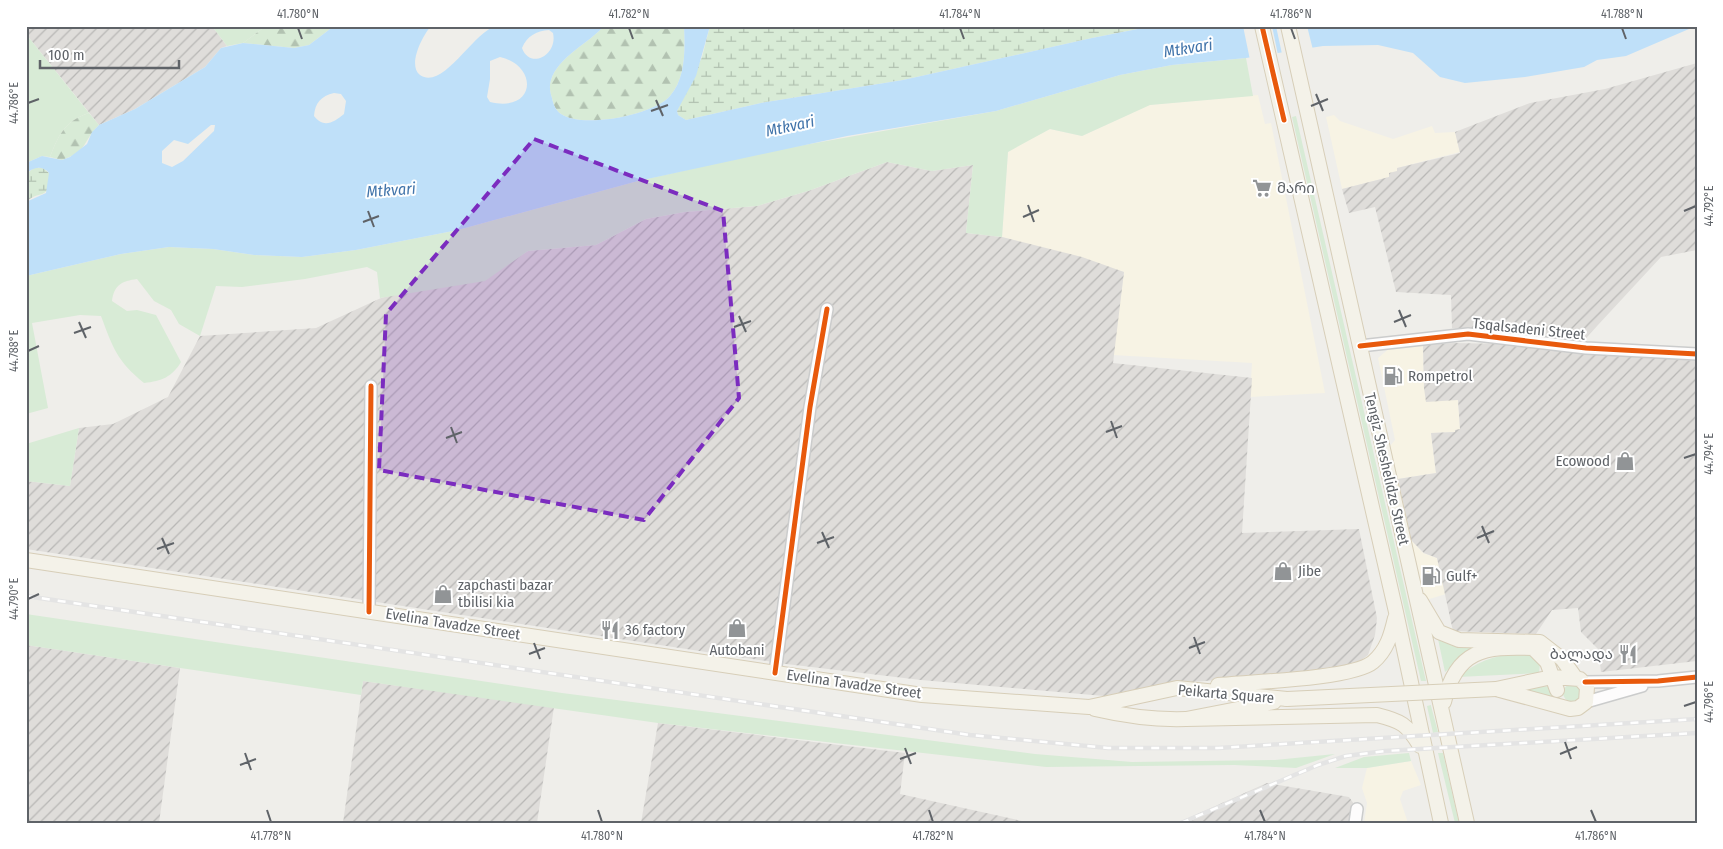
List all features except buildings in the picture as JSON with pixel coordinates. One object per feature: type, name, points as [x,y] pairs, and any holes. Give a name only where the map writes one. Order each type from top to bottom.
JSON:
[{"type":"main road","name":"Tengiz Sheshelidze Street","points":[[1262,26],[1396,612],[1441,823]]},
{"type":"main road","name":"Tengiz Sheshelidze Street","points":[[1288,26],[1467,823]]},
{"type":"main road","name":"Evelina Tavadze Street","points":[[26,560],[922,695],[1089,707],[1119,714],[1162,718]]},
{"type":"main road","points":[[1414,590],[1439,632],[1459,640],[1540,642],[1562,659],[1576,679],[1589,692],[1586,702],[1578,708],[1570,709],[1496,688]]},
{"type":"main road","points":[[1188,688],[1336,674],[1362,668],[1372,663],[1390,639],[1396,612]]},
{"type":"main road","points":[[1442,712],[1452,674],[1465,660],[1486,649],[1533,648],[1547,662],[1558,700],[1570,709]]},
{"type":"main road","points":[[1287,699],[1554,684],[1576,679]]},
{"type":"main road","name":"Peikarta Square","points":[[1159,693],[1177,688],[1188,688],[1287,699]]},
{"type":"main road","points":[[1159,693],[1155,704],[1162,718]]},
{"type":"main road","name":"Evelina Tavadze Street","points":[[1089,707],[1159,693]]},
{"type":"main road","name":"Peikarta Square","points":[[1162,718],[1186,719],[1287,699]]},
{"type":"main road","points":[[1186,719],[1377,715],[1404,724],[1410,729],[1426,757]]},
{"type":"street","points":[[775,673],[810,407],[827,309]]},
{"type":"street","name":"Tsqalsadeni Street","points":[[1360,346],[1468,334],[1586,348],[1697,354]]},
{"type":"street","points":[[369,612],[371,386]]},
{"type":"street","points":[[1576,679],[1658,681],[1697,677]]},
{"type":"street","points":[[1586,702],[1658,681]]},
{"type":"street","points":[[1355,823],[1357,809]]},
{"type":"highlighted area","points":[[534,139],[723,211],[739,398],[644,520],[379,470],[386,314]]},
{"type":"shaded area","points":[[26,26],[212,26],[227,46],[221,48],[205,67],[135,109],[99,125],[26,34]]},
{"type":"shaded area","points":[[1697,63],[1697,250],[1661,257],[1585,339],[1452,328],[1451,295],[1396,292],[1375,207],[1349,213],[1342,189],[1389,177],[1389,173],[1397,171],[1397,168],[1460,153],[1455,132],[1530,103],[1605,89]]},
{"type":"shaded area","points":[[1258,95],[1265,124],[1271,123],[1325,393],[1250,397],[1252,363],[1113,355],[1124,272],[1002,237],[1008,152],[1022,143],[1050,129],[1082,136],[1149,105]]},
{"type":"shaded area","points":[[1334,115],[1340,121],[1393,139],[1432,126],[1435,133],[1455,132],[1460,152],[1397,168],[1398,171],[1390,177],[1342,189],[1326,117]]},
{"type":"shaded area","points":[[887,162],[932,171],[973,165],[966,233],[1002,237],[1082,257],[1124,272],[1113,363],[1252,378],[1242,533],[1359,529],[1377,618],[1375,635],[1368,655],[1356,664],[1327,671],[1180,683],[1115,697],[921,680],[786,664],[26,549],[26,481],[70,486],[79,428],[113,424],[168,397],[200,336],[316,328],[381,298],[506,265],[528,251],[596,245],[646,219],[685,212],[757,206],[808,191]]},
{"type":"shaded area","points":[[1453,343],[1510,344],[1697,361],[1697,661],[1601,672],[1598,649],[1581,632],[1578,608],[1552,610],[1536,634],[1453,631],[1437,558],[1424,553],[1411,540],[1398,479],[1436,473],[1431,433],[1455,432],[1455,430],[1460,429],[1458,400],[1426,402],[1424,388],[1423,345]]},
{"type":"shaded area","points":[[1423,345],[1424,388],[1458,399],[1460,429],[1455,432],[1431,433],[1436,473],[1398,479],[1390,446],[1395,440],[1378,358],[1391,347]]},
{"type":"shaded area","name":"Gulf+","points":[[1411,540],[1423,553],[1437,558],[1446,594],[1426,600]]},
{"type":"shaded area","points":[[26,645],[180,668],[159,823],[26,823]]},
{"type":"shaded area","points":[[363,681],[554,707],[537,823],[343,823]]},
{"type":"shaded area","points":[[658,723],[905,753],[900,794],[1031,823],[641,823]]},
{"type":"shaded area","points":[[1411,761],[1421,785],[1403,791],[1400,799],[1408,823],[1364,823],[1367,803],[1362,788],[1367,768]]},
{"type":"shaded area","points":[[1267,783],[1349,797],[1354,804],[1352,823],[1177,823]]},
{"type":"green space","points":[[212,26],[266,26],[243,43],[227,46]]},
{"type":"green space","points":[[266,26],[334,26],[309,45],[294,48],[243,43]]},
{"type":"green space","points":[[604,26],[684,26],[684,54],[679,81],[670,96],[662,103],[634,114],[617,118],[585,120],[561,114],[553,103],[550,91],[551,80],[560,64]]},
{"type":"green space","points":[[710,26],[1153,26],[903,80],[761,103],[686,120],[678,115],[677,111],[702,57]]},
{"type":"green space","points":[[26,34],[89,113],[68,124],[60,135],[50,157],[42,156],[26,163]]},
{"type":"green space","points":[[1246,58],[1253,96],[1150,105],[1082,136],[1050,129],[1008,152],[1002,237],[966,233],[973,165],[932,171],[887,162],[808,191],[757,206],[685,212],[646,219],[596,245],[528,251],[485,281],[380,298],[377,272],[367,267],[305,279],[242,287],[216,286],[200,336],[179,324],[171,310],[154,301],[137,279],[120,285],[115,291],[112,301],[127,311],[137,310],[156,315],[181,362],[178,367],[166,377],[144,383],[122,361],[109,337],[101,316],[80,315],[32,323],[48,408],[26,414],[26,276],[121,254],[169,247],[213,249],[254,255],[302,257],[356,250],[458,230],[638,181],[770,151],[996,111],[1120,75],[1172,65]]},
{"type":"green space","points":[[89,113],[99,125],[81,149],[71,157],[62,160],[50,157],[60,135],[68,124]]},
{"type":"green space","points":[[1296,116],[1426,681],[1421,681],[1292,117]]},
{"type":"green space","points":[[34,168],[43,168],[49,173],[48,188],[43,193],[26,202],[26,174]]},
{"type":"green space","points":[[79,428],[70,486],[26,481],[26,444]]},
{"type":"green space","points":[[26,614],[562,693],[1035,754],[1132,762],[1275,760],[1335,754],[1296,768],[1234,765],[1046,767],[658,723],[363,681],[361,695],[26,645]]},
{"type":"green space","points":[[1438,639],[1461,644],[1485,645],[1464,656],[1445,672]]},
{"type":"green space","points":[[1518,654],[1533,656],[1540,664],[1539,673],[1458,677],[1490,658]]},
{"type":"green space","points":[[1572,684],[1578,687],[1581,693],[1578,699],[1572,702],[1566,699],[1563,693],[1566,687]]},
{"type":"green space","points":[[1550,686],[1555,700],[1512,690]]},
{"type":"green space","points":[[1431,705],[1438,732],[1433,733],[1427,706]]},
{"type":"green space","points":[[1409,753],[1411,761],[1367,768],[1335,768],[1364,757]]},
{"type":"green space","points":[[1438,753],[1443,753],[1459,823],[1455,823]]},
{"type":"water","name":"Mtkvari","points":[[334,26],[431,26],[418,50],[415,64],[416,70],[420,75],[429,78],[438,75],[448,68],[487,30],[496,26],[604,26],[560,64],[551,80],[550,87],[554,105],[561,114],[571,118],[600,120],[634,114],[662,103],[675,89],[682,72],[684,26],[710,26],[696,76],[677,111],[678,115],[686,120],[761,103],[903,80],[1153,26],[1696,26],[1626,56],[1597,60],[1584,67],[1525,77],[1465,83],[1440,77],[1413,53],[1378,45],[1323,46],[1246,58],[1172,65],[1120,75],[996,111],[847,136],[638,181],[458,230],[356,250],[302,257],[254,255],[213,249],[169,247],[121,254],[26,276],[26,202],[46,193],[49,173],[38,168],[26,174],[26,163],[42,156],[62,160],[70,157],[87,144],[92,132],[99,125],[135,109],[205,67],[221,48],[243,43],[294,48],[309,45]],"holes":[[[549,30],[553,33],[551,48],[542,57],[537,59],[526,55],[522,48],[529,37]],[[500,57],[512,62],[521,69],[526,78],[527,87],[524,95],[517,101],[505,104],[490,102],[487,97],[490,61]],[[329,94],[341,94],[346,101],[344,114],[333,122],[325,123],[314,116],[317,104]],[[211,125],[215,125],[214,131],[183,161],[172,167],[162,163],[162,151],[174,140],[188,144]]]},
{"type":"pier","points":[[1243,26],[1272,26],[1278,55],[1250,60]]},
{"type":"pier","points":[[1276,26],[1307,26],[1313,50],[1282,54]]},
{"type":"railway","points":[[26,596],[970,735],[1108,748],[1218,748],[1697,719]]},
{"type":"railway","points":[[1181,823],[1318,765],[1346,756],[1385,751],[1697,733]]},
{"type":"cycle path","points":[[1262,26],[1284,120]]},
{"type":"cycle path","points":[[775,673],[810,407],[827,309]]},
{"type":"cycle path","points":[[1360,346],[1468,334],[1586,348],[1697,354]]},
{"type":"cycle path","points":[[369,612],[371,386]]},
{"type":"cycle path","points":[[1585,682],[1658,681],[1697,677]]},
{"type":"place","name":"მარი","points":[[1262,188]]},
{"type":"place","name":"Rompetrol","points":[[1393,376]]},
{"type":"place","name":"Ecowood","points":[[1625,461]]},
{"type":"place","name":"Jibe","points":[[1283,571]]},
{"type":"place","name":"Gulf+","points":[[1431,576]]},
{"type":"place","name":"zapchasti bazar tbilisi kia","points":[[443,594]]},
{"type":"place","name":"Autobani","points":[[737,628]]},
{"type":"place","name":"36 factory","points":[[610,630]]},
{"type":"place","name":"ბალადა","points":[[1628,654]]}]
